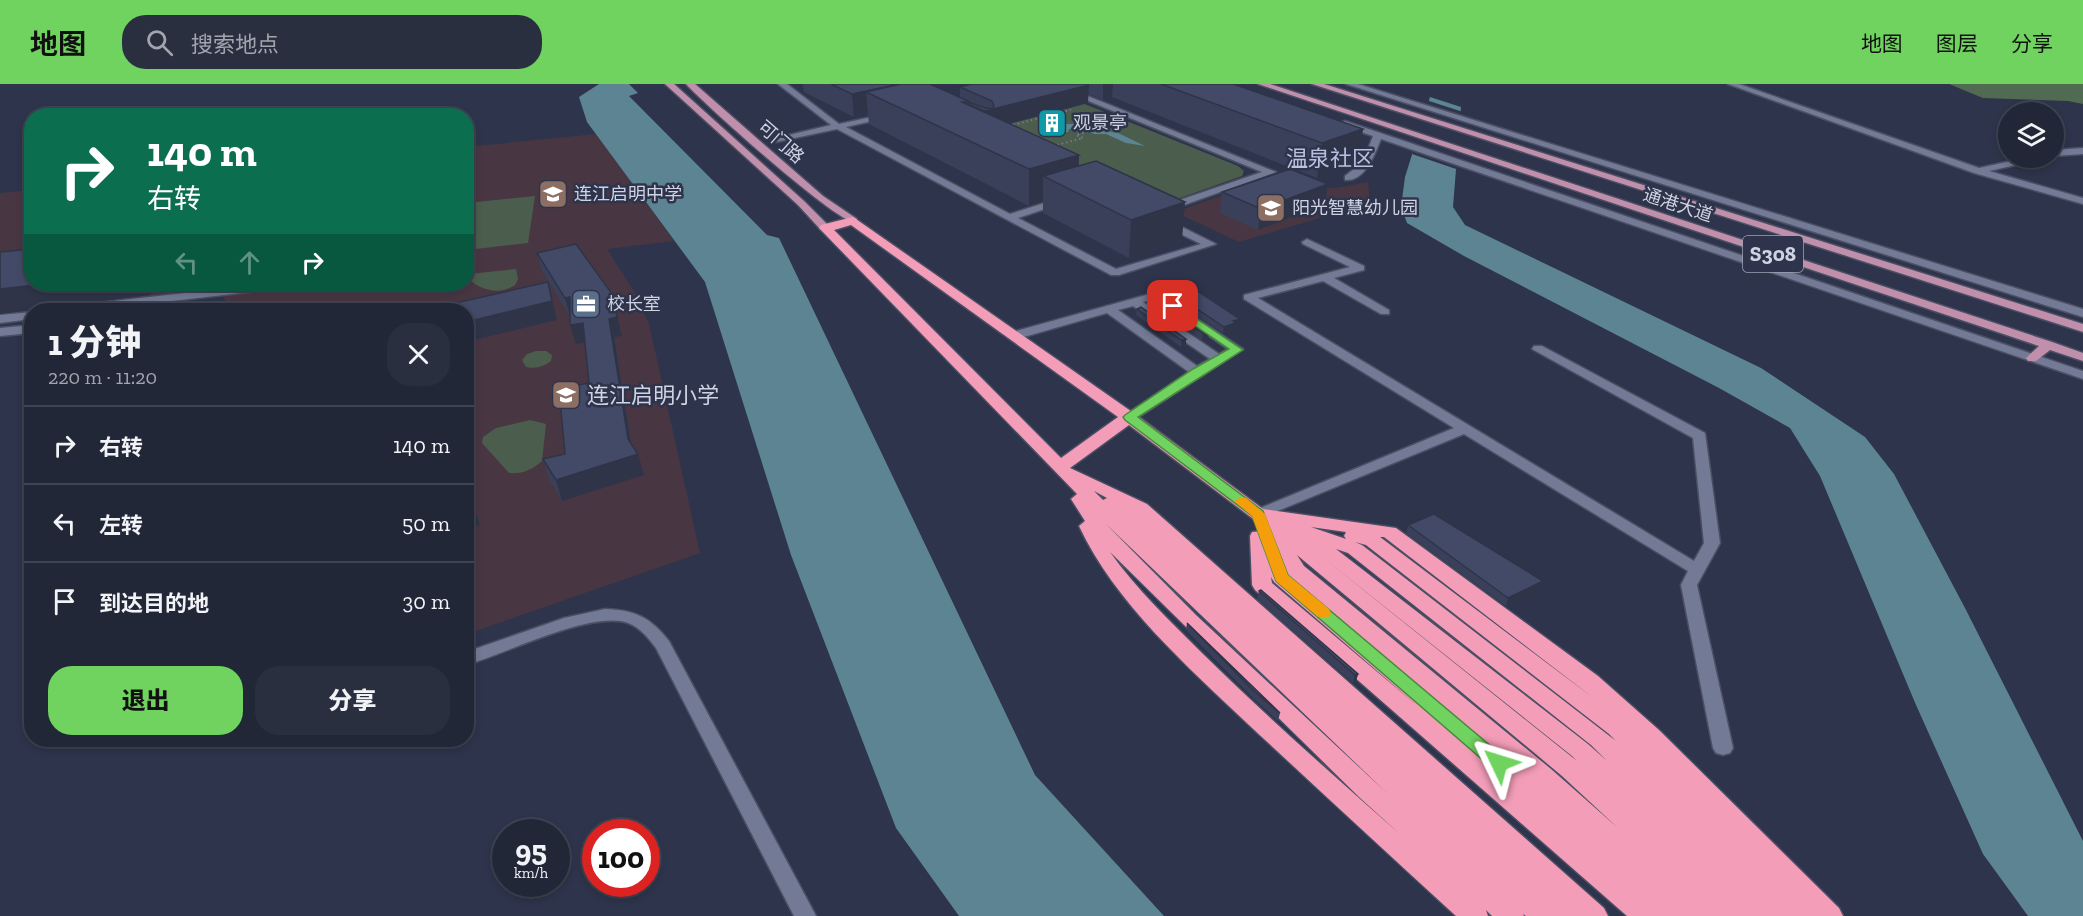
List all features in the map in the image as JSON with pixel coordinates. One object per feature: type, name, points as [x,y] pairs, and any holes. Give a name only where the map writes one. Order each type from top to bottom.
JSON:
[{"type":"highway","points":[[825,228],[853,221],[1130,417],[1258,514],[1570,769],[1731,916]]},
{"type":"highway","points":[[825,228],[1111,519],[1420,810],[1545,916]]},
{"type":"highway","points":[[1060,467],[1130,417]]},
{"type":"highway","points":[[1060,467],[1102,555],[1134,597],[1246,708],[1475,916]]},
{"type":"highway","points":[[1060,467],[1102,534],[1367,790],[1511,916]]},
{"type":"highway","points":[[1060,467],[1129,516],[1566,916]]},
{"type":"highway","points":[[1060,467],[1141,508],[1595,916]]},
{"type":"highway","points":[[1258,514],[1262,585],[1646,916]]},
{"type":"highway","points":[[1258,514],[1281,578],[1534,793],[1673,916]]},
{"type":"highway","points":[[1258,514],[1296,570],[1543,776],[1699,916]]},
{"type":"highway","points":[[1258,514],[1336,557],[1580,750],[1756,916]]},
{"type":"highway","points":[[1258,514],[1355,549],[1599,739],[1783,916]]},
{"type":"highway","points":[[1258,514],[1372,540],[1617,728],[1809,916]]},
{"type":"highway","points":[[1258,514],[1389,532],[1590,682],[1651,736],[1830,916]]},
{"type":"main road","name":"可门路","points":[[669,84],[825,228]]},
{"type":"main road","name":"可门路","points":[[690,84],[820,198],[853,221]]},
{"type":"main road","name":"通港大道","points":[[1262,84],[2083,357]]},
{"type":"main road","name":"通港大道","points":[[1316,84],[2083,328]]},
{"type":"main road","points":[[1338,91],[1353,85]]},
{"type":"main road","points":[[1291,105],[1310,100]]},
{"type":"main road","points":[[2032,358],[2048,345]]},
{"type":"street","points":[[782,84],[837,126],[1115,273],[1211,244],[1159,215],[1271,172],[1051,84]]},
{"type":"street","points":[[1732,84],[1977,171],[2083,201]]},
{"type":"street","points":[[1353,85],[2083,313]]},
{"type":"street","points":[[779,140],[901,111]]},
{"type":"street","points":[[1334,120],[2083,375]]},
{"type":"street","points":[[1154,132],[1164,129]]},
{"type":"street","points":[[1348,178],[1367,163],[1378,135]]},
{"type":"street","points":[[2064,152],[2083,151]]},
{"type":"street","points":[[1977,171],[1998,166]]},
{"type":"street","points":[[1010,217],[1075,196]]},
{"type":"street","points":[[1307,242],[1359,268],[1248,297],[1696,570]]},
{"type":"street","points":[[1324,277],[1385,312]]},
{"type":"street","points":[[128,303],[230,291]]},
{"type":"street","points":[[1013,336],[1157,295],[1237,350],[1197,372],[1130,417]]},
{"type":"street","points":[[1136,302],[1219,360]]},
{"type":"street","points":[[1109,309],[1197,372]]},
{"type":"street","points":[[0,319],[24,316]]},
{"type":"street","points":[[0,332],[24,330]]},
{"type":"street","points":[[1538,348],[1700,436],[1712,543],[1689,585],[1723,748]]},
{"type":"street","points":[[1258,514],[1464,429]]},
{"type":"street","points":[[474,656],[593,616],[624,616],[645,623],[663,645],[805,916]]},
{"type":"path","points":[[1001,128],[1098,103]]},
{"type":"path","points":[[1043,149],[1083,138],[1076,135],[1097,129]]},
{"type":"shaded area","name":"连江启明小学","points":[[596,134],[674,241],[607,249],[635,293],[649,324],[700,553],[474,632],[474,303],[226,303],[223,294],[146,303],[24,303],[24,318],[0,321],[0,193],[24,191],[24,291],[474,291],[474,146]]},
{"type":"shaded area","name":"阳光智慧幼儿园","points":[[1269,179],[1310,189],[1336,188],[1368,182],[1370,203],[1239,242],[1175,212]]},
{"type":"green space","points":[[1949,84],[2083,84],[2083,104],[2068,101],[1983,98]]},
{"type":"green space","points":[[1065,96],[1238,166],[1244,171],[1242,176],[1163,204],[985,130],[1072,107]]},
{"type":"green space","points":[[535,196],[528,243],[474,249],[474,202]]},
{"type":"green space","points":[[516,269],[518,279],[515,285],[496,291],[474,283],[474,273]]},
{"type":"green space","points":[[546,351],[552,355],[551,361],[539,367],[526,367],[522,360],[527,354]]},
{"type":"green space","points":[[530,420],[546,424],[542,461],[527,471],[509,473],[482,443],[483,437],[496,428]]},
{"type":"water","points":[[599,84],[629,84],[638,93],[629,96],[767,235],[779,238],[1035,775],[1164,916],[959,916],[896,828],[791,555],[705,282],[587,122],[579,97]]},
{"type":"water","points":[[1430,97],[1461,107],[1453,207],[1465,225],[1761,368],[1865,437],[1894,474],[2083,841],[2083,916],[2028,916],[1983,854],[1916,705],[1820,476],[1790,428],[1719,388],[1464,256],[1407,223],[1401,207],[1405,177]]},
{"type":"water","points":[[1079,124],[1098,131],[1116,132],[1145,146],[1126,143],[1106,134],[1094,134],[1083,128],[1060,132],[1058,128],[1052,126]]},
{"type":"pier","points":[[1426,100],[1463,112],[1459,170],[1412,154]]},
{"type":"building","points":[[831,84],[899,84],[852,94]]},
{"type":"building","points":[[901,84],[930,84],[968,101],[962,102],[1079,155],[1029,169],[866,92]]},
{"type":"building","points":[[972,84],[1089,85],[985,111],[968,102],[992,109],[994,106],[992,101],[960,87]]},
{"type":"building","points":[[1161,84],[1233,84],[1363,129],[1322,143]]},
{"type":"building","points":[[1096,161],[1185,202],[1131,220],[1043,176]]},
{"type":"building","points":[[1290,169],[1328,184],[1261,209],[1222,192]]},
{"type":"building","points":[[576,244],[612,294],[617,317],[609,319],[628,439],[638,454],[556,480],[543,459],[565,454],[559,389],[589,383],[583,323],[570,325],[570,297],[565,298],[537,253]]},
{"type":"building","points":[[24,250],[24,286],[0,289],[0,252]]},
{"type":"building","points":[[548,282],[552,301],[474,320],[474,303],[456,303]]},
{"type":"building","points":[[1199,292],[1240,319],[1224,327],[1178,296]]},
{"type":"building","points":[[1163,301],[1209,332],[1203,333],[1157,302]]},
{"type":"building","points":[[1141,307],[1186,339],[1181,340],[1137,309]]},
{"type":"building","points":[[1434,514],[1543,581],[1508,598],[1408,525]]},
{"type":"building","points":[[1261,590],[1358,674],[1355,675],[1259,591]]},
{"type":"building","points":[[1187,623],[1280,713],[1254,691]]},
{"type":"slow traffic","points":[[1241,501],[1258,514],[1281,578],[1323,613]]},
{"type":"place","name":"观景亭","points":[[1052,123]]},
{"type":"place","name":"连江启明中学","points":[[553,194]]},
{"type":"place","name":"阳光智慧幼儿园","points":[[1271,208]]},
{"type":"place","name":"校长室","points":[[586,304]]},
{"type":"place","name":"连江启明小学","points":[[566,395]]},
{"type":"district","name":"温泉社区","points":[[1330,158]]},
{"type":"route","points":[[1173,306],[1237,350],[1197,372],[1130,417],[1258,514],[1281,578],[1499,763]]}]
